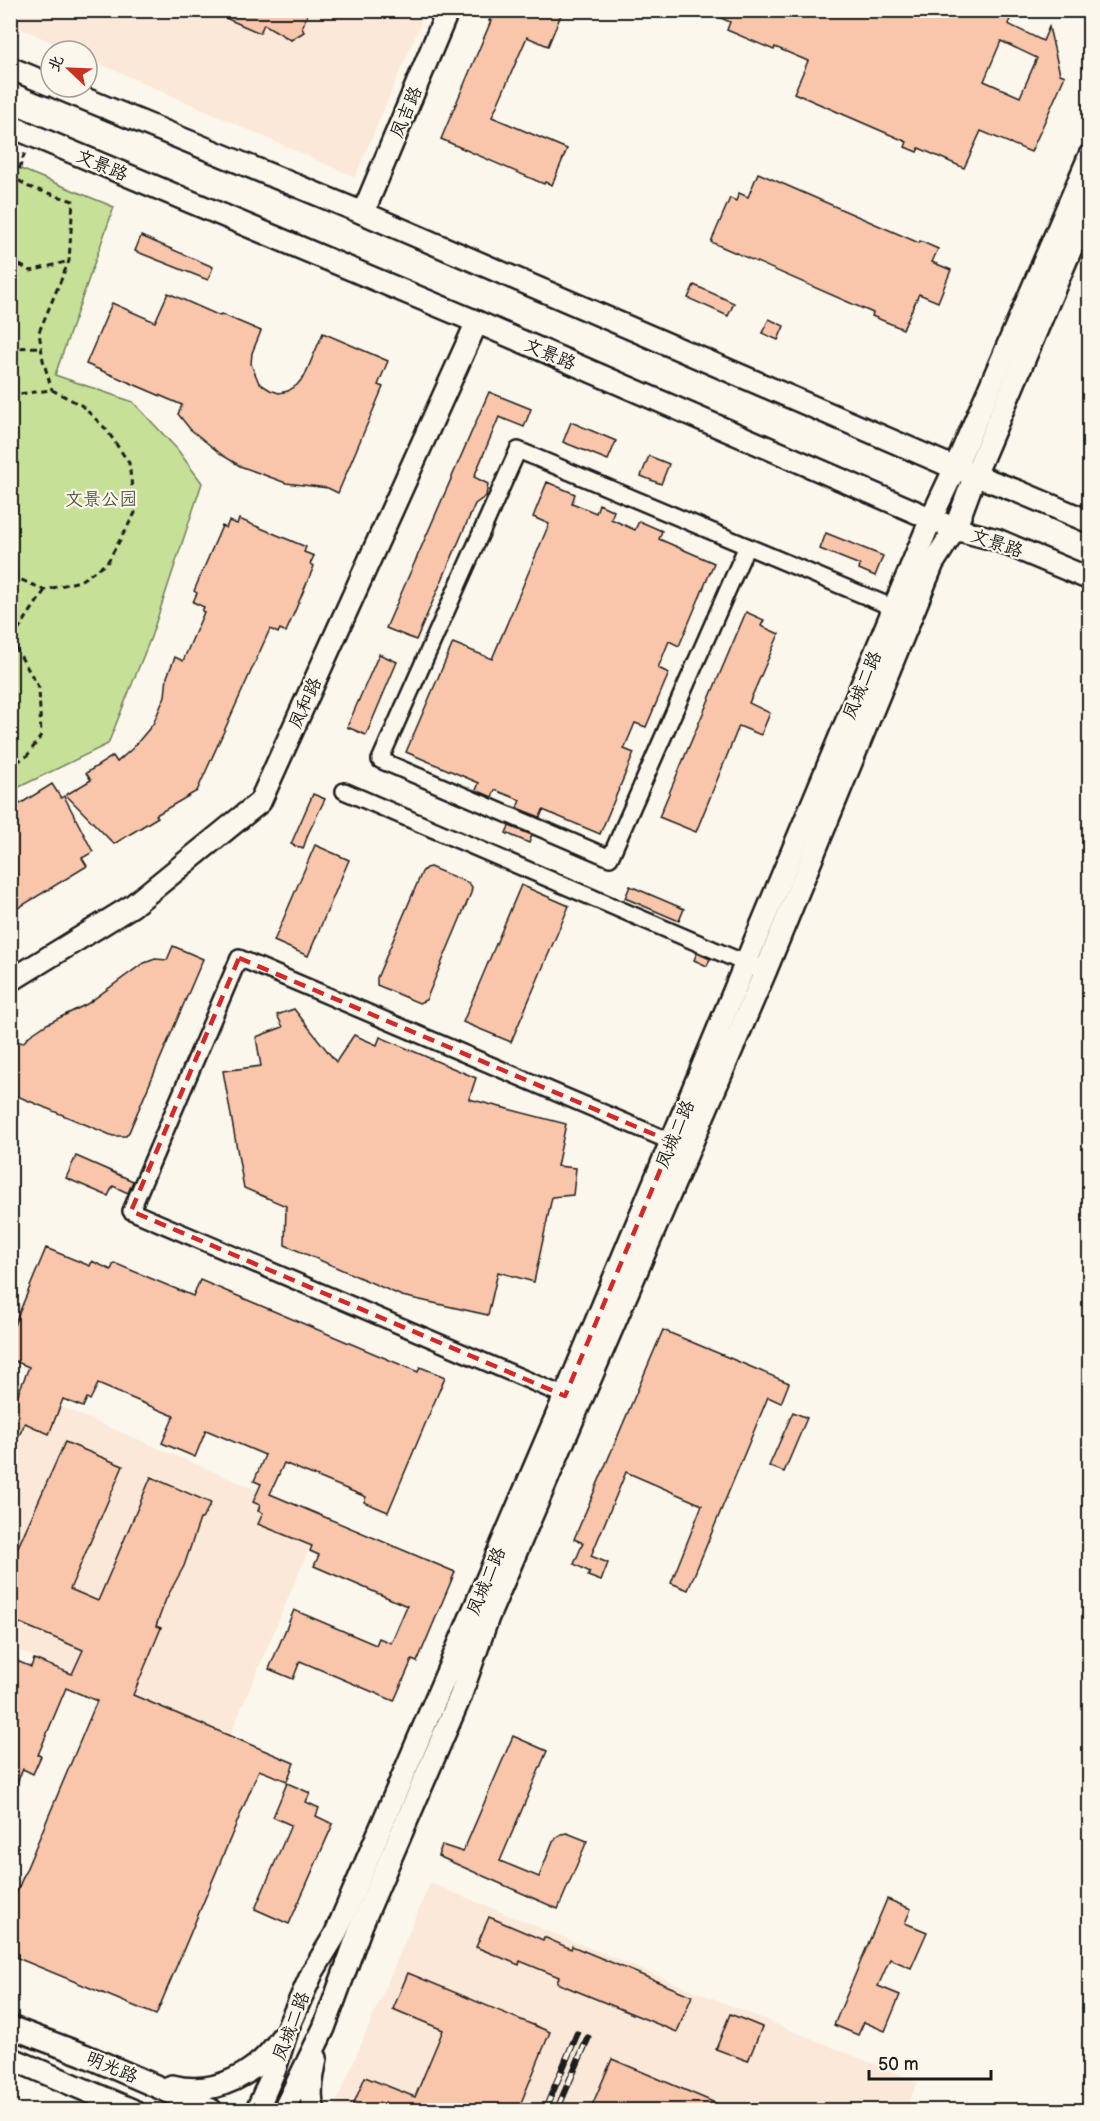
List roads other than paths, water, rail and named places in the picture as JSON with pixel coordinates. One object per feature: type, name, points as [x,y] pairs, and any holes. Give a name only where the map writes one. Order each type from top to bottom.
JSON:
[{"type":"main road","name":"凤吉路","points":[[363,213],[448,10]]},
{"type":"main road","points":[[10,68],[39,80]]},
{"type":"main road","points":[[85,99],[363,213],[1089,522]]},
{"type":"main road","name":"文景路","points":[[10,126],[477,322],[931,519],[955,529],[996,540],[1089,579]]},
{"type":"main road","name":"凤城二路","points":[[257,2110],[275,2069],[288,2027],[313,1971],[335,1935],[672,1142],[755,968],[933,563],[955,529],[965,471],[1089,155]]},
{"type":"main road","name":"凤城二路","points":[[284,2110],[324,2028],[362,1924],[460,1697],[488,1617],[755,968],[894,608],[931,519],[965,471],[1089,204]]},
{"type":"main road","name":"凤和路","points":[[10,981],[132,906],[260,802],[477,322]]},
{"type":"main road","name":"明光路","points":[[10,2027],[211,2110]]},
{"type":"main road","points":[[137,2078],[183,2089],[201,2090],[219,2086],[250,2071],[277,2044],[288,2027]]},
{"type":"main road","points":[[314,2110],[312,2084],[324,2028]]},
{"type":"main road","name":"明光路","points":[[10,2058],[129,2110]]},
{"type":"street","points":[[747,546],[610,858],[380,760],[518,450],[747,546],[894,608]]},
{"type":"street","points":[[344,791],[755,968]]},
{"type":"street","points":[[565,1396],[131,1211],[240,958],[672,1142]]},
{"type":"railway","points":[[545,2110],[577,2034]]},
{"type":"railway","points":[[557,2110],[588,2038]]},
{"type":"park label","name":"文景公园","points":[[101,499]]}]
